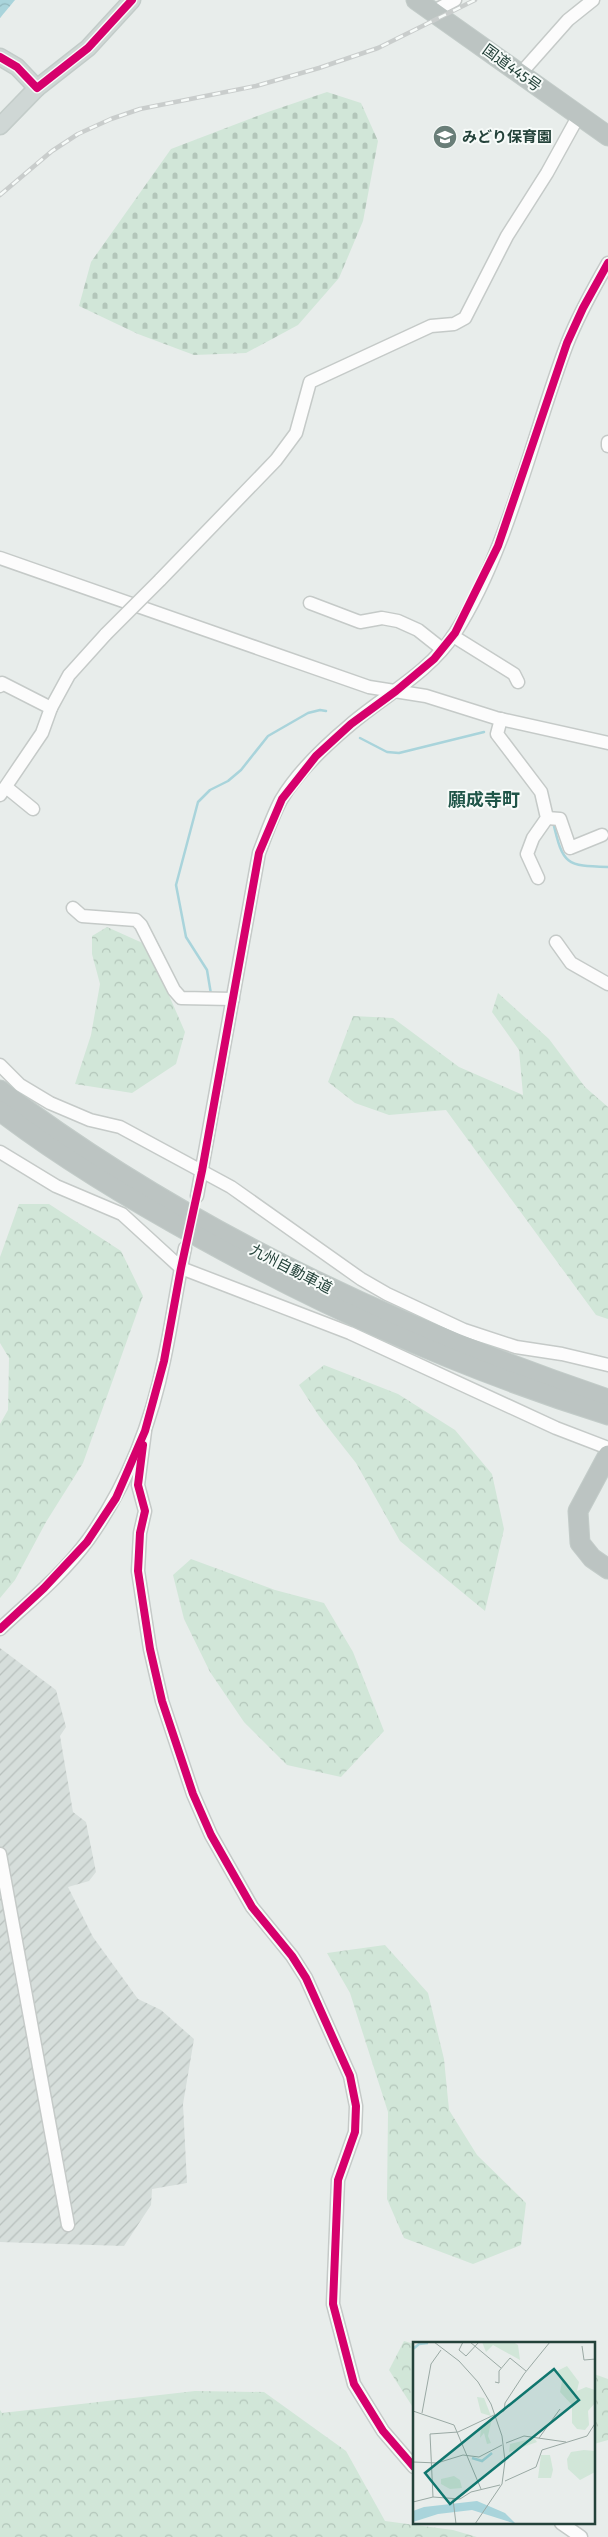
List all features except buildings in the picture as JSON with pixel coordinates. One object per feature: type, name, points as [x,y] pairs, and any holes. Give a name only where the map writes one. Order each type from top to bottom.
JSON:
[{"type":"highway","name":"国道445号","points":[[416,0],[608,136]]},
{"type":"highway","name":"九州自動車道","points":[[0,1090],[85,1152],[238,1242],[313,1281],[411,1326],[528,1372],[608,1399]]},
{"type":"highway","name":"九州自動車道","points":[[0,1111],[74,1164],[155,1213],[306,1294],[406,1340],[542,1395],[608,1416]]},
{"type":"highway","points":[[608,1455],[578,1510],[580,1543],[592,1558],[608,1569]]},
{"type":"main road","points":[[0,126],[37,88],[88,48],[132,0]]},
{"type":"main road","points":[[0,56],[17,67],[37,88]]},
{"type":"street","points":[[432,12],[455,0]]},
{"type":"street","points":[[521,74],[568,20],[593,0]]},
{"type":"street","points":[[33,809],[3,791],[42,733],[51,708],[69,675],[106,634],[276,460],[292,441],[310,382],[431,326],[454,324],[466,318],[507,236],[551,166],[579,115]]},
{"type":"street","points":[[197,1196],[259,852],[282,800],[316,756],[351,724],[396,691],[434,659],[453,636],[498,546],[568,343],[583,308],[608,263]]},
{"type":"street","points":[[0,558],[369,687],[426,696],[501,719],[608,743]]},
{"type":"street","points":[[310,603],[360,622],[382,618],[398,621],[418,630],[442,649]]},
{"type":"street","points":[[453,636],[514,674],[518,682]]},
{"type":"street","points":[[0,686],[2,683],[51,708]]},
{"type":"street","points":[[501,719],[497,734],[541,792],[546,818],[533,838],[526,854],[538,878]]},
{"type":"street","points":[[546,818],[560,819],[570,848],[602,835]]},
{"type":"street","points":[[73,908],[82,916],[136,920],[141,925],[174,990],[181,998],[233,999]]},
{"type":"street","points":[[556,942],[571,964],[608,984]]},
{"type":"street","points":[[0,1065],[20,1085],[50,1103],[90,1120],[120,1127],[232,1187],[361,1279],[387,1294],[464,1330],[508,1345],[562,1354],[608,1365]]},
{"type":"street","points":[[0,1152],[56,1186],[122,1214],[181,1268],[350,1333],[556,1428],[608,1448]]},
{"type":"street","points":[[185,1248],[164,1361],[145,1431],[138,1485],[145,1511],[140,1533],[138,1571],[150,1649],[162,1701],[193,1794],[211,1835],[252,1907],[292,1956],[306,1978],[350,2076],[356,2106],[355,2132],[338,2180],[332,2304],[354,2384],[383,2431],[413,2466]]},
{"type":"street","points":[[0,1629],[44,1588],[87,1542],[116,1498],[145,1431]]},
{"type":"street","points":[[0,1854],[68,2225]]},
{"type":"street","points":[[562,2524],[581,2537]]},
{"type":"shaded area","points":[[0,1648],[56,1690],[66,1727],[60,1736],[73,1812],[86,1822],[96,1872],[89,1881],[68,1887],[93,1937],[138,1999],[161,2010],[194,2039],[183,2104],[187,2183],[152,2189],[151,2205],[124,2246],[0,2242]]},
{"type":"green space","points":[[327,92],[361,103],[378,141],[363,221],[339,278],[298,325],[246,353],[194,355],[138,334],[79,306],[91,262],[171,149]]},
{"type":"green space","points":[[107,927],[147,945],[185,1032],[176,1064],[132,1093],[75,1084],[91,1035],[100,984],[92,954],[92,936]]},
{"type":"green space","points":[[498,993],[549,1039],[585,1087],[608,1107],[608,1319],[596,1315],[446,1110],[389,1115],[355,1103],[328,1082],[353,1016],[393,1018],[459,1067],[523,1095],[519,1050],[492,1012]]},
{"type":"green space","points":[[19,1204],[49,1204],[121,1251],[143,1296],[83,1463],[46,1522],[15,1580],[0,1598],[0,1424],[8,1410],[9,1358],[0,1343],[0,1257]]},
{"type":"green space","points":[[324,1365],[398,1394],[455,1430],[492,1474],[504,1529],[485,1611],[400,1541],[356,1463],[319,1416],[299,1385]]},
{"type":"green space","points":[[191,1559],[275,1590],[324,1603],[353,1652],[384,1731],[341,1777],[287,1765],[244,1722],[210,1672],[184,1619],[173,1575]]},
{"type":"green space","points":[[385,1945],[428,1993],[444,2059],[449,2110],[477,2155],[526,2203],[521,2245],[473,2264],[404,2238],[387,2199],[388,2112],[350,1993],[327,1953]]},
{"type":"green space","points":[[404,2341],[413,2344],[413,2407],[389,2370]]},
{"type":"green space","points":[[596,2375],[608,2379],[608,2440],[596,2443]]},
{"type":"green space","points":[[195,2391],[264,2392],[346,2451],[385,2521],[453,2530],[477,2537],[0,2537],[0,2410],[2,2413]]},
{"type":"water","points":[[0,0],[15,0],[0,18]]},
{"type":"waterway","points":[[211,994],[207,970],[186,937],[176,885],[198,802],[210,790],[228,781],[241,770],[268,736],[308,713],[320,710],[326,711]]},
{"type":"waterway","points":[[360,738],[387,752],[399,753],[484,732]]},
{"type":"waterway","points":[[553,822],[560,847],[568,860],[583,866],[608,867]]},
{"type":"railway","points":[[0,195],[52,151],[78,134],[111,119],[140,109],[256,86],[319,68],[378,48],[475,0]]},
{"type":"cycle path","points":[[0,57],[17,67],[37,88],[88,48],[132,0]]},
{"type":"cycle path","points":[[0,1629],[44,1588],[87,1542],[116,1498],[145,1431],[164,1361],[181,1268],[202,1171],[259,853],[282,799],[316,756],[351,724],[396,691],[434,659],[455,633],[498,546],[567,343],[583,308],[608,263]]},
{"type":"cycle path","points":[[143,1445],[138,1485],[145,1511],[140,1533],[138,1571],[150,1649],[162,1701],[193,1794],[211,1835],[252,1907],[292,1956],[306,1978],[350,2076],[356,2106],[355,2132],[338,2180],[333,2304],[354,2384],[383,2431],[413,2466]]},
{"type":"place","name":"みどり保育園","points":[[445,137]]},
{"type":"district","name":"願成寺町","points":[[484,800]]}]
